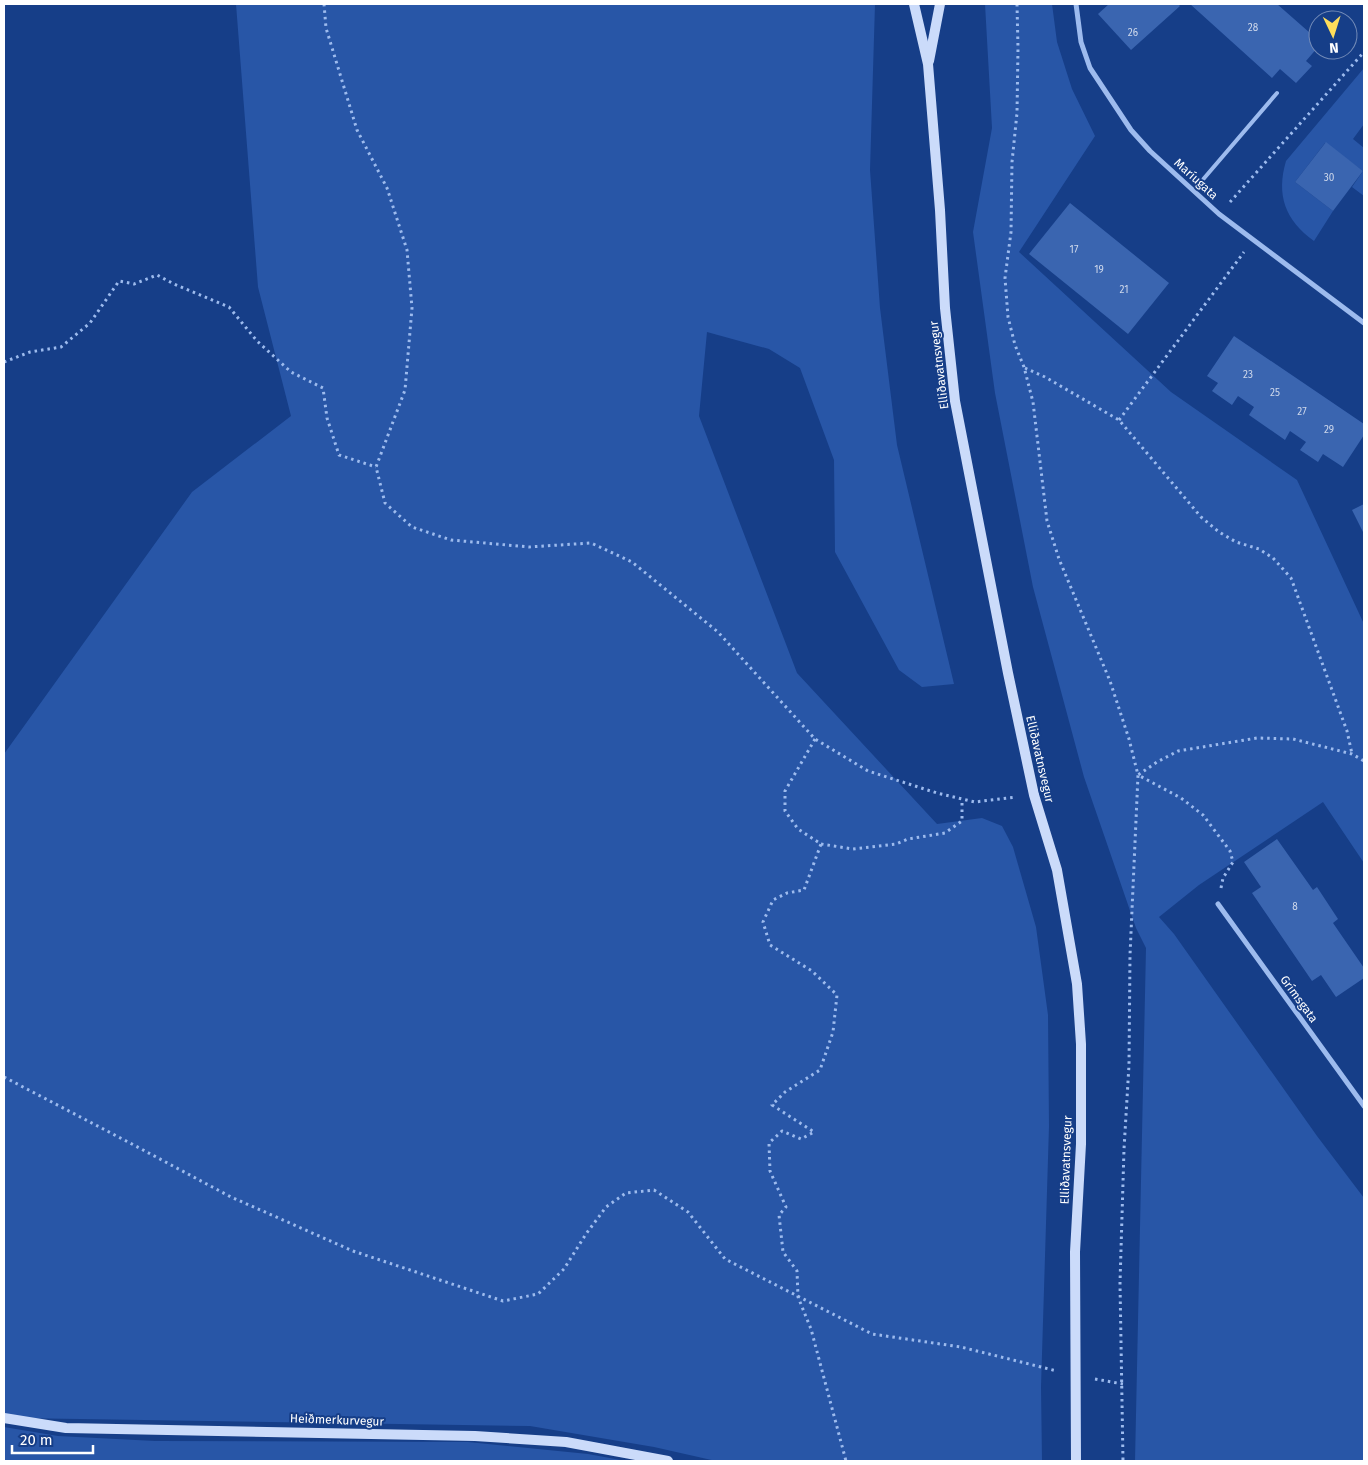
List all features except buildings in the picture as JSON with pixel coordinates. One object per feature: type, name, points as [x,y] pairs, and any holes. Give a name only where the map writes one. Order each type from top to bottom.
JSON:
[{"type":"main road","name":"Elliðavatnsvegur","points":[[914,4],[928,64],[940,210],[945,308],[955,401],[1008,673],[1034,794],[1057,870],[1077,984],[1081,1044],[1081,1144],[1075,1252],[1076,1461]]},
{"type":"main road","name":"Elliðavatnsvegur","points":[[928,64],[940,4]]},
{"type":"main road","name":"Heiðmerkurvegur","points":[[4,1418],[66,1428],[475,1436],[566,1442],[668,1461]]},
{"type":"street","name":"Maríugata","points":[[1076,4],[1081,42],[1090,68],[1130,130],[1150,151],[1219,214],[1364,323]]},
{"type":"street","name":"Grímsgata","points":[[1218,904],[1364,1106]]},
{"type":"lane","points":[[1194,190],[1277,93]]},
{"type":"path","points":[[324,4],[326,28],[357,130],[387,188],[407,250],[412,308],[405,390],[376,467],[385,504],[412,527],[451,540],[529,547],[590,543],[632,562],[718,632],[816,739],[868,771],[937,793],[975,802],[1034,794]]},
{"type":"path","points":[[1017,4],[1018,113],[1012,162],[1011,232],[1005,278],[1008,317],[1015,345],[1024,367],[1035,420],[1047,521],[1059,559],[1110,681],[1129,738],[1138,775],[1130,955],[1129,1065],[1124,1149],[1120,1283],[1123,1461]]},
{"type":"path","points":[[1219,214],[1364,52]]},
{"type":"path","points":[[1119,420],[1252,240]]},
{"type":"path","points":[[4,362],[30,352],[61,347],[90,323],[119,281],[134,284],[157,275],[229,307],[257,340],[291,372],[323,388],[327,418],[339,454],[376,467]]},
{"type":"path","points":[[1024,367],[1119,420],[1201,517],[1219,532],[1236,542],[1259,549],[1273,558],[1291,578],[1347,731],[1352,754]]},
{"type":"path","points":[[1138,775],[1178,751],[1257,738],[1293,738],[1352,754],[1364,761]]},
{"type":"path","points":[[816,739],[785,791],[785,812],[798,829],[821,844],[853,849],[896,844],[908,838],[945,833],[962,822],[962,799]]},
{"type":"path","points":[[1138,775],[1181,798],[1203,815],[1230,851],[1232,862],[1223,878],[1218,904]]},
{"type":"path","points":[[821,844],[804,890],[787,893],[773,900],[763,922],[770,945],[812,971],[837,995],[833,1032],[820,1070],[785,1092],[772,1105],[814,1132],[801,1140],[782,1131],[769,1143],[770,1171],[786,1207],[779,1215],[783,1252],[797,1271],[798,1297],[811,1329],[846,1461]]},
{"type":"path","points":[[4,1077],[231,1197],[353,1251],[503,1301],[538,1294],[564,1269],[606,1207],[626,1193],[654,1190],[688,1212],[725,1259],[872,1334],[962,1347],[1075,1375],[1123,1384]]},
{"type":"shaded area","points":[[236,4],[875,4],[870,170],[880,308],[897,445],[954,684],[922,687],[899,670],[835,552],[834,460],[800,368],[769,349],[707,332],[699,416],[797,673],[937,824],[982,818],[1002,826],[1013,847],[1036,927],[1048,1015],[1049,1126],[1041,1387],[1042,1461],[716,1461],[654,1447],[530,1426],[15,1418],[4,1415],[4,754],[192,492],[291,416],[258,287]]},
{"type":"shaded area","points":[[985,4],[1052,4],[1057,42],[1072,89],[1095,136],[1019,252],[1171,392],[1297,480],[1364,624],[1364,863],[1323,802],[1199,885],[1159,917],[1174,934],[1317,1136],[1364,1198],[1364,1461],[1135,1461],[1146,948],[1136,928],[1084,777],[1033,587],[995,393],[973,232],[992,128]]},
{"type":"shaded area","points":[[1364,68],[1364,124],[1353,139],[1364,148],[1364,196],[1352,187],[1363,171],[1325,143],[1295,182],[1333,211],[1314,241],[1296,224],[1285,206],[1282,185],[1286,161]]},
{"type":"shaded area","points":[[4,1427],[58,1436],[155,1441],[468,1442],[588,1454],[626,1461],[4,1461]]}]
